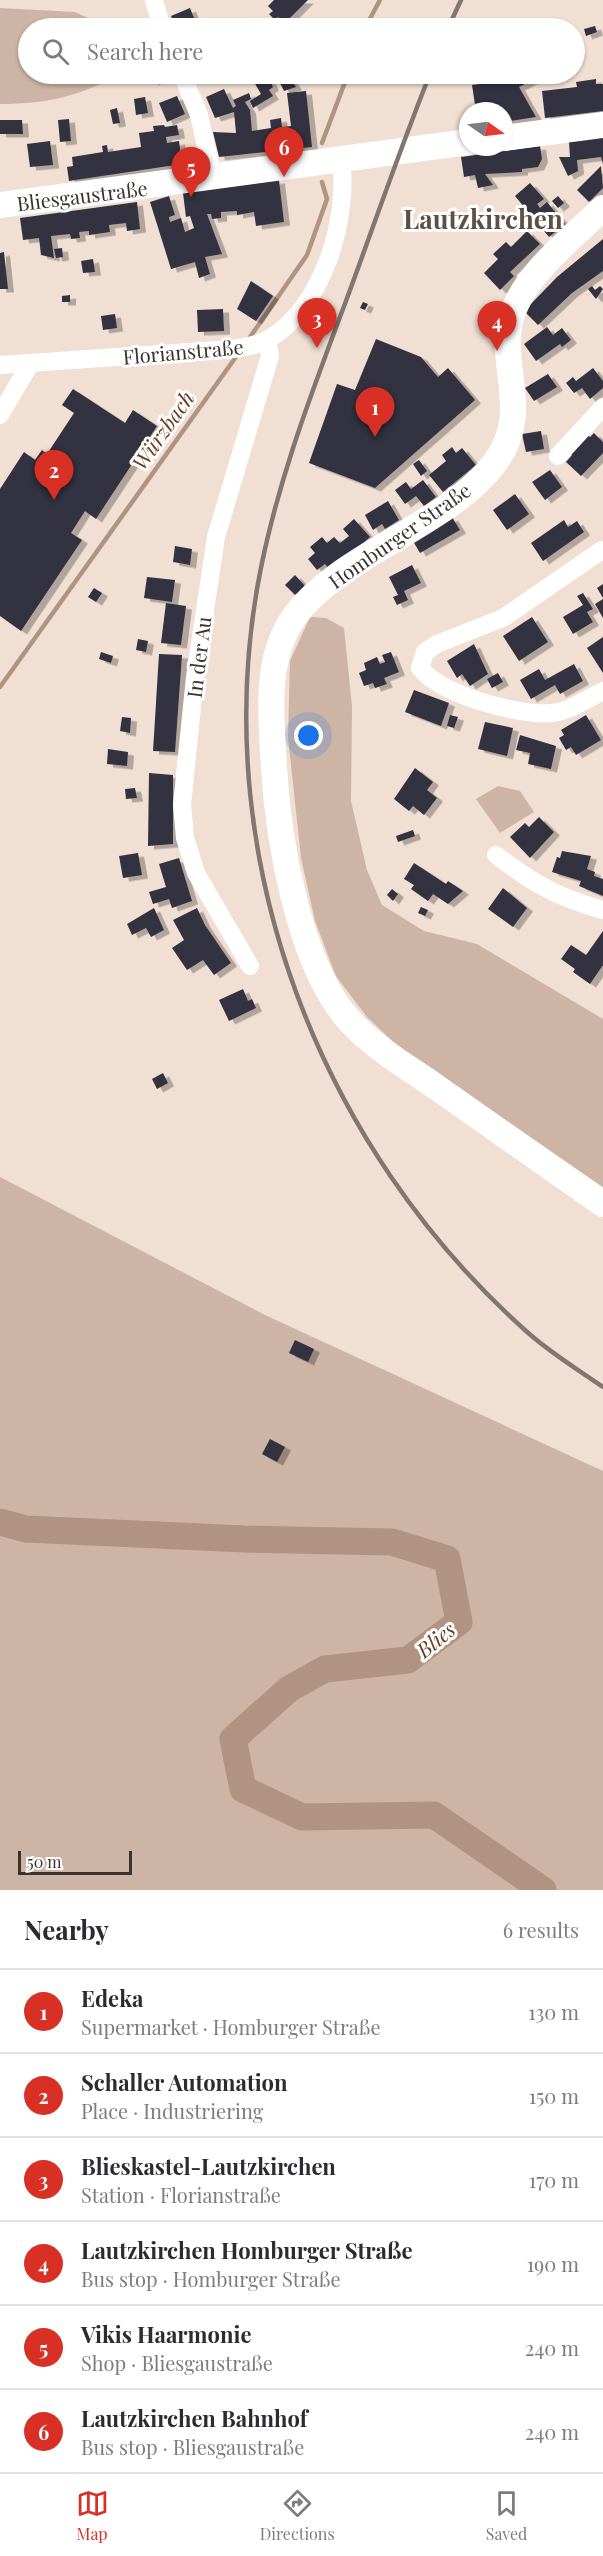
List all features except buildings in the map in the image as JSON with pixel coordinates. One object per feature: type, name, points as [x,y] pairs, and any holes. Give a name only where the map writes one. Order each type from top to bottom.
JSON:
[{"type":"main road","points":[[513,137],[603,125]]},
{"type":"main road","name":"Bliesgaustraße","points":[[0,205],[459,143]]},
{"type":"main road","name":"Homburger Straße","points":[[603,208],[533,277],[516,304],[507,343],[514,407],[502,450],[493,465],[452,501],[329,584],[297,612],[280,643],[275,661],[271,724],[274,774],[295,896],[303,928],[325,984],[344,1013],[386,1052],[603,1204]]},
{"type":"street","points":[[154,0],[159,18]]},
{"type":"street","points":[[187,84],[199,115],[213,177]]},
{"type":"street","name":"Florianstraße","points":[[0,365],[233,349],[260,343],[285,327],[301,309],[322,271],[339,219],[343,195],[341,158]]},
{"type":"street","name":"In der Au","points":[[250,966],[196,873],[184,838],[183,805],[207,583],[216,537],[270,356],[260,343]]},
{"type":"street","points":[[0,415],[30,364]]},
{"type":"street","points":[[558,456],[603,407]]},
{"type":"street","points":[[602,550],[503,618],[437,644],[425,652],[420,669],[440,686],[458,693],[536,712],[564,711],[603,691]]},
{"type":"street","points":[[496,855],[528,879],[555,895],[603,910]]},
{"type":"shaded area","points":[[0,8],[75,12],[88,18],[18,18],[18,84],[100,84],[49,100],[0,104]]},
{"type":"shaded area","points":[[310,617],[326,618],[344,628],[352,706],[351,801],[367,870],[382,905],[424,931],[477,944],[603,1019],[603,1187],[402,1050],[367,1017],[336,976],[315,921],[301,858],[288,737],[290,661]]},
{"type":"shaded area","points":[[498,786],[520,791],[534,812],[500,833],[476,799]]},
{"type":"shaded area","points":[[0,1177],[265,1315],[603,1471],[603,1890],[0,1890]]},
{"type":"waterway","name":"Würzbach","points":[[370,18],[380,0]]},
{"type":"waterway","name":"Würzbach","points":[[322,143],[344,84]]},
{"type":"waterway","name":"Würzbach","points":[[248,340],[307,255],[327,199],[322,182]]},
{"type":"waterway","name":"Würzbach","points":[[0,687],[238,354]]},
{"type":"waterway","name":"Blies","points":[[0,1522],[26,1529],[245,1539],[392,1542],[447,1559],[459,1622],[408,1660],[325,1669],[289,1689],[233,1739],[243,1789],[302,1817],[434,1815],[543,1890]]},
{"type":"railway","points":[[453,18],[461,0]]},
{"type":"railway","points":[[426,84],[307,407],[273,515],[257,589],[247,692],[250,795],[267,896],[297,994],[338,1088],[390,1176],[453,1258],[526,1331],[603,1387]]},
{"type":"place","name":"Lautzkirchen Bahnhof","points":[[284,177]]},
{"type":"place","name":"Vikis Haarmonie","points":[[191,197]]},
{"type":"place","name":"Blieskastel-Lautzkirchen","points":[[317,348]]},
{"type":"place","name":"Lautzkirchen Homburger Straße","points":[[497,351]]},
{"type":"place","name":"Edeka","points":[[375,437]]},
{"type":"place","name":"Schaller Automation","points":[[54,500]]},
{"type":"district","name":"Lautzkirchen","points":[[483,218]]}]
